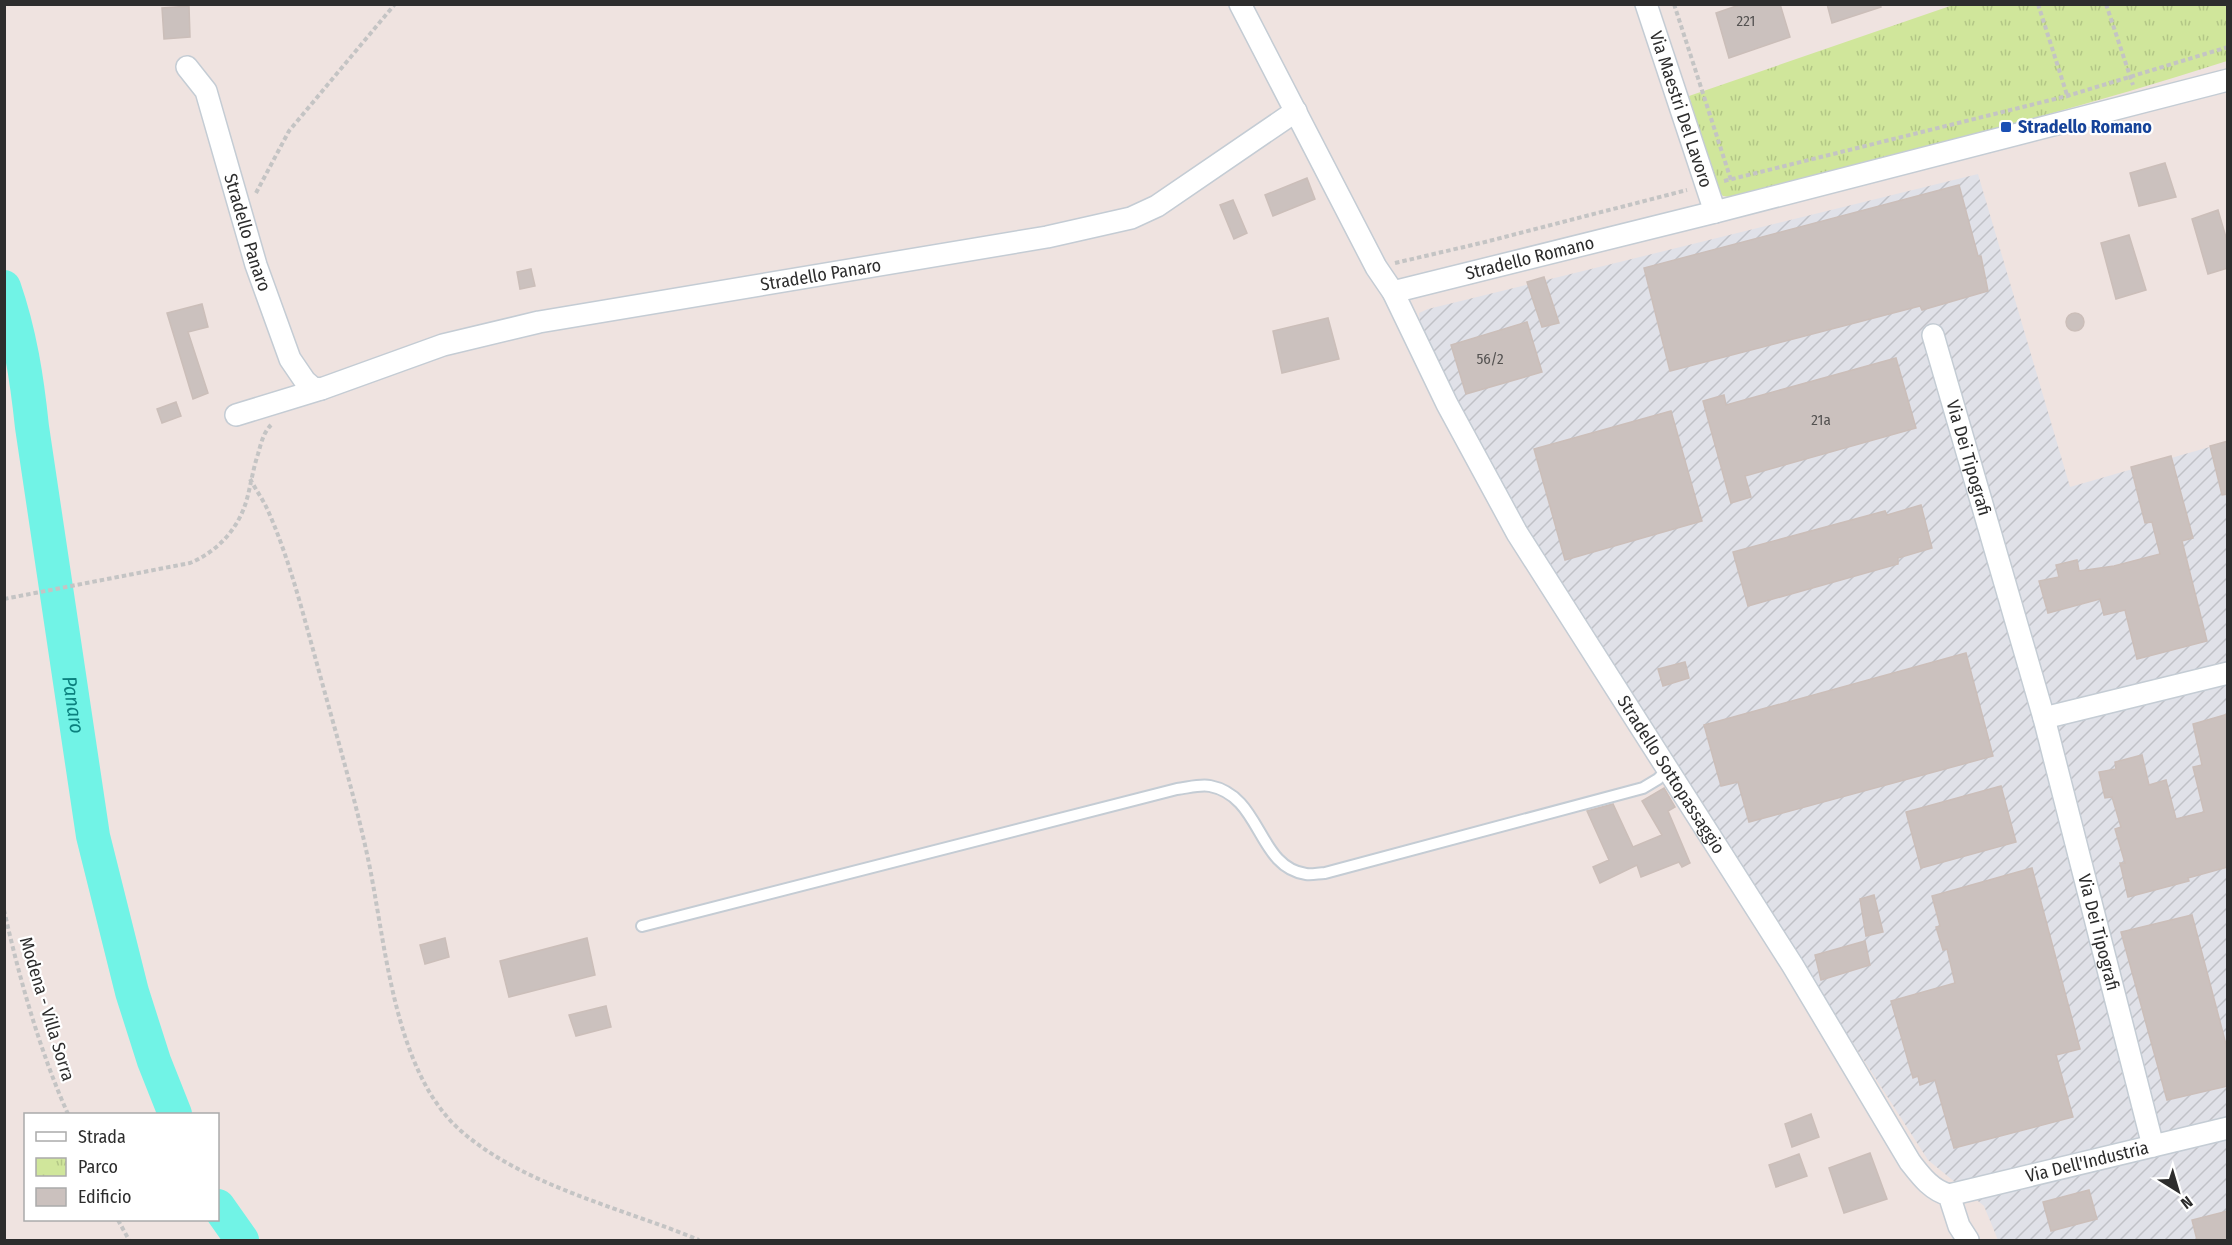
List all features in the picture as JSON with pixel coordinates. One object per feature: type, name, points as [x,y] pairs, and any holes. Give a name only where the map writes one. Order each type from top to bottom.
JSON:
[{"type":"street","points":[[1240,4],[1376,267],[1393,292]]},
{"type":"street","name":"Via Maestri Del Lavoro","points":[[1648,5],[1715,212]]},
{"type":"street","name":"Stradello Panaro","points":[[187,67],[206,91],[256,266],[290,360],[305,381],[313,388],[321,389]]},
{"type":"street","name":"Stradello Romano","points":[[1393,292],[2228,80]]},
{"type":"street","name":"Stradello Panaro","points":[[236,415],[321,389],[443,345],[539,322],[1035,239],[1131,218],[1166,200],[1296,111]]},
{"type":"street","name":"Stradello Sottopassaggio","points":[[1393,292],[1448,404],[1517,533],[1793,966],[1910,1162],[1938,1192],[1949,1195]]},
{"type":"street","name":"Via Dei Tipografi","points":[[1933,335],[2044,718],[2153,1146]]},
{"type":"street","points":[[2044,718],[2228,672]]},
{"type":"street","name":"Via Dell'Industria","points":[[1949,1195],[2228,1128]]},
{"type":"street","points":[[1949,1195],[1959,1226],[1968,1240]]},
{"type":"lane","points":[[642,926],[1177,789],[1207,785],[1227,791],[1243,806],[1275,857],[1287,867],[1305,874],[1325,873],[1643,788],[1669,769]]},
{"type":"path","points":[[251,203],[289,131],[395,4]]},
{"type":"path","points":[[1674,4],[1731,180]]},
{"type":"path","points":[[2038,4],[2067,96]]},
{"type":"path","points":[[2106,4],[2130,78],[2141,102]]},
{"type":"path","points":[[1376,267],[1481,243],[2067,96],[2228,47]]},
{"type":"path","points":[[4,599],[190,563],[206,556],[218,547],[233,528],[244,508],[250,479],[266,431],[274,423]]},
{"type":"path","points":[[250,479],[269,512],[299,600],[337,735],[366,853],[406,1042],[419,1075],[435,1102],[459,1129],[481,1147],[518,1169],[699,1240]]},
{"type":"path","name":"Modena - Villa Sorra","points":[[4,910],[52,1079],[68,1113]]},
{"type":"path","points":[[119,1221],[129,1240]]},
{"type":"shaded area","points":[[1978,174],[2070,487],[2227,442],[2227,1240],[1998,1240],[1984,1206],[1928,1160],[1558,584],[1469,424],[1420,325],[1419,313],[1428,309]]},
{"type":"green space","points":[[1953,5],[2227,5],[2227,61],[2042,116],[1730,197],[1723,196],[1718,191],[1689,96]]},
{"type":"building","points":[[1742,4],[1780,4],[1790,37],[1729,58],[1716,13]]},
{"type":"building","points":[[1827,4],[1880,4],[1881,7],[1832,23]]},
{"type":"building","points":[[189,6],[190,37],[164,39],[162,8]]},
{"type":"building","points":[[2165,163],[2176,197],[2139,206],[2130,173]]},
{"type":"building","points":[[1307,178],[1315,199],[1273,216],[1265,195]]},
{"type":"building","points":[[1959,185],[1978,256],[1981,256],[1988,291],[1922,310],[1920,306],[1670,371],[1644,268]]},
{"type":"building","points":[[1233,200],[1247,233],[1234,239],[1220,205]]},
{"type":"building","points":[[2218,210],[2228,244],[2228,268],[2208,274],[2192,219]]},
{"type":"building","points":[[2129,235],[2146,290],[2116,299],[2101,243]]},
{"type":"building","points":[[531,269],[535,286],[520,289],[517,272]]},
{"type":"building","points":[[1544,277],[1559,323],[1542,327],[1527,282]]},
{"type":"building","points":[[202,304],[208,327],[188,332],[208,393],[193,399],[167,313]]},
{"type":"building","points":[[2075,313],[2081,316],[2084,322],[2081,328],[2075,331],[2069,328],[2066,322],[2069,316]]},
{"type":"building","points":[[1328,318],[1339,359],[1282,373],[1273,331]]},
{"type":"building","points":[[1527,322],[1542,372],[1466,394],[1451,345]]},
{"type":"building","points":[[1896,358],[1916,428],[1745,476],[1751,497],[1731,503],[1703,401],[1724,395],[1726,405]]},
{"type":"building","points":[[176,402],[181,416],[162,423],[157,409]]},
{"type":"building","points":[[1671,411],[1702,521],[1565,560],[1534,449]]},
{"type":"building","points":[[2228,441],[2228,494],[2222,495],[2210,446]]},
{"type":"building","points":[[2171,456],[2193,538],[2182,541],[2207,641],[2137,659],[2125,610],[2104,615],[2100,599],[2048,613],[2039,581],[2059,577],[2056,565],[2077,560],[2079,571],[2114,566],[2160,554],[2152,522],[2145,523],[2131,467]]},
{"type":"building","points":[[1921,505],[1932,548],[1898,558],[1898,564],[1748,606],[1733,552],[1885,511],[1887,515]]},
{"type":"building","points":[[1966,653],[1993,756],[1749,822],[1738,782],[1721,786],[1704,725]]},
{"type":"building","points":[[1685,662],[1689,678],[1663,686],[1658,669]]},
{"type":"building","points":[[2228,714],[2228,867],[2188,878],[2189,881],[2128,897],[2120,863],[2125,863],[2115,829],[2121,827],[2112,797],[2105,798],[2099,772],[2116,769],[2115,762],[2142,755],[2149,785],[2166,780],[2176,819],[2204,812],[2193,767],[2202,765],[2193,724]]},
{"type":"building","points":[[2001,786],[2016,842],[1921,868],[1906,812]]},
{"type":"building","points":[[1664,788],[1675,807],[1668,811],[1690,863],[1682,867],[1679,862],[1641,877],[1637,865],[1600,883],[1593,867],[1609,860],[1587,811],[1613,804],[1633,847],[1662,835],[1642,801]]},
{"type":"building","points":[[2032,868],[2080,1049],[2056,1055],[2073,1117],[1954,1148],[1935,1080],[1920,1085],[1918,1076],[1913,1078],[1891,1001],[1955,983],[1947,949],[1943,950],[1936,927],[1940,926],[1932,896]]},
{"type":"building","points":[[1874,895],[1883,932],[1866,936],[1860,899]]},
{"type":"building","points":[[2192,915],[2228,1052],[2228,1086],[2167,1100],[2121,932]]},
{"type":"building","points":[[445,938],[449,957],[425,964],[420,945]]},
{"type":"building","points":[[587,938],[595,975],[509,997],[500,961]]},
{"type":"building","points":[[1865,941],[1870,965],[1821,980],[1815,955]]},
{"type":"building","points":[[606,1006],[611,1027],[576,1036],[569,1015]]},
{"type":"building","points":[[1811,1114],[1819,1137],[1792,1147],[1785,1124]]},
{"type":"building","points":[[1870,1153],[1887,1199],[1844,1213],[1829,1168]]},
{"type":"building","points":[[1799,1154],[1807,1176],[1776,1187],[1769,1165]]},
{"type":"building","points":[[2089,1190],[2097,1219],[2051,1231],[2043,1202]]},
{"type":"building","points":[[2228,1211],[2228,1240],[2197,1240],[2192,1220]]},
{"type":"waterway","name":"Panaro","points":[[4,287],[19,339],[25,374],[93,836],[132,992],[154,1061],[175,1113]]},
{"type":"waterway","name":"Panaro","points":[[219,1207],[242,1240]]},
{"type":"place","name":"Stradello Romano","points":[[2006,127]]}]
